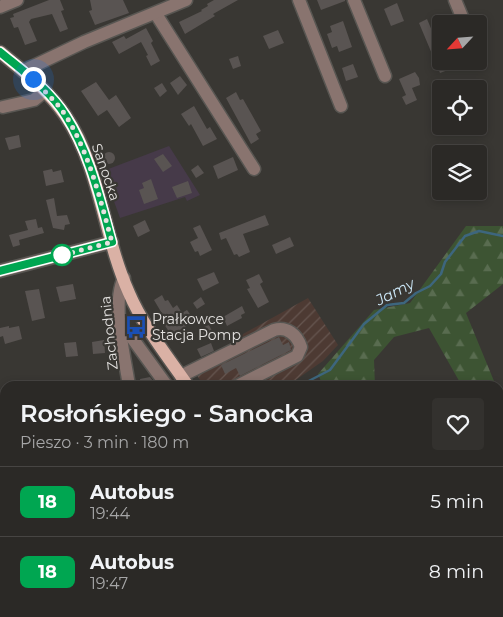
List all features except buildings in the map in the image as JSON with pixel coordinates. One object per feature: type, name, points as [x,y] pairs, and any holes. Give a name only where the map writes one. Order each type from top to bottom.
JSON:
[{"type":"main road","name":"Sanocka","points":[[0,52],[44,91],[65,115],[80,144],[98,190],[112,242],[134,304],[184,381]]},
{"type":"street","points":[[0,7],[17,0]]},
{"type":"street","points":[[23,71],[84,42],[156,14],[186,0]]},
{"type":"street","points":[[299,0],[341,106]]},
{"type":"street","points":[[354,0],[385,76]]},
{"type":"street","points":[[455,0],[461,15]]},
{"type":"street","points":[[156,14],[254,169]]},
{"type":"street","points":[[2,107],[34,100],[44,91]]},
{"type":"street","points":[[0,272],[112,242]]},
{"type":"street","name":"Zachodnia","points":[[124,278],[119,287],[118,302],[129,381]]},
{"type":"street","points":[[184,381],[274,330],[286,329],[292,333],[301,347],[297,356],[247,381]]},
{"type":"street","points":[[122,330],[127,331],[163,381]]},
{"type":"shaded area","points":[[169,146],[200,195],[187,201],[185,197],[120,218],[103,171]]},
{"type":"shaded area","points":[[308,298],[338,345],[323,361],[294,381],[201,381],[192,368],[238,344],[243,334]]},
{"type":"green space","points":[[466,226],[503,226],[503,284],[466,313],[494,381],[459,381],[429,328],[394,337],[374,360],[375,381],[321,381],[318,374],[374,310],[410,303]]},
{"type":"waterway","name":"Jamy","points":[[309,381],[330,370],[364,324],[387,305],[404,303],[416,293],[430,286],[441,274],[445,262],[465,236],[479,231],[503,236]]},
{"type":"bus line","name":"18","points":[[0,52],[33,79],[65,115],[89,165],[112,242],[0,271]]},
{"type":"place","name":"Prałkowce Stacja Pomp","points":[[136,327]]},
{"type":"route","points":[[33,79],[65,115],[80,144],[98,190],[112,242],[59,256],[62,255]]}]
